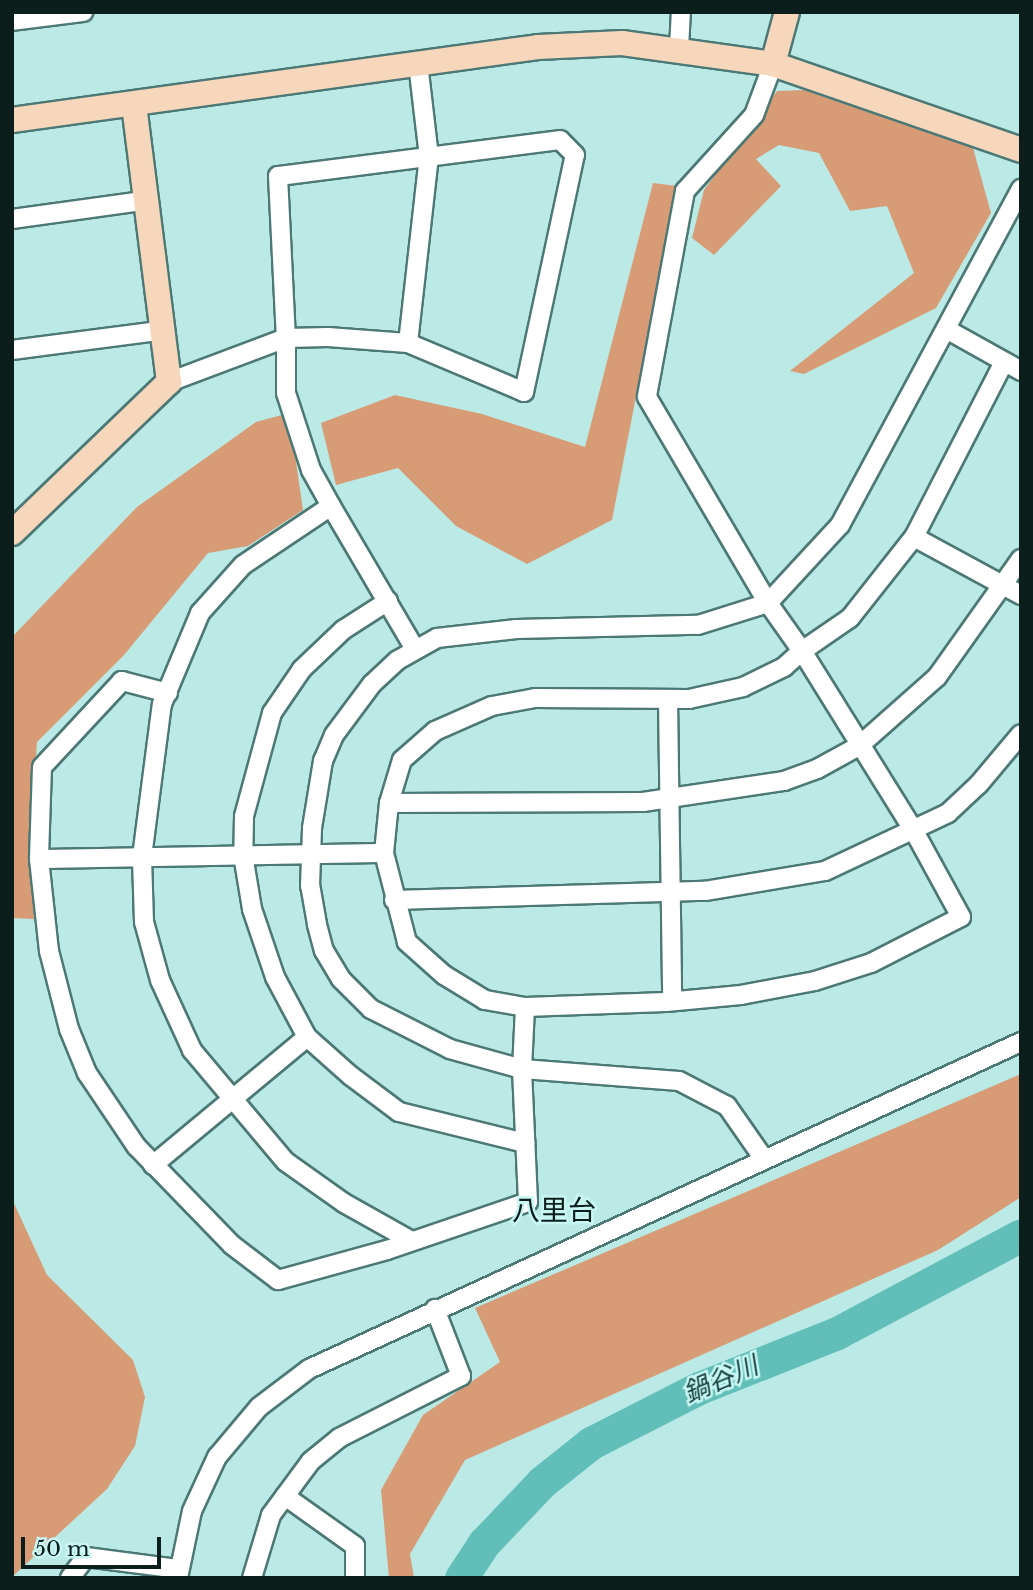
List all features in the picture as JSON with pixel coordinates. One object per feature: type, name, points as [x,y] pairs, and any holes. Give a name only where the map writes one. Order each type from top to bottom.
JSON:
[{"type":"street","points":[[12,21],[83,12]]},
{"type":"street","points":[[679,47],[681,12]]},
{"type":"street","points":[[787,12],[773,64],[754,115],[685,191],[647,397],[768,603],[802,651],[914,831],[961,917],[872,963],[815,981],[671,1002],[525,1007],[485,1000],[444,975],[407,942],[384,853],[388,803],[402,760],[435,731],[492,706],[535,698],[689,699],[743,687],[784,667],[802,651],[850,618],[914,537],[1004,362]]},
{"type":"street","points":[[12,120],[538,47],[622,43],[679,47],[773,64],[1021,150]]},
{"type":"street","points":[[408,343],[429,157],[418,64]]},
{"type":"street","points":[[134,105],[149,200],[169,382]]},
{"type":"street","points":[[12,533],[169,382],[286,338],[408,343],[524,392],[575,155],[560,140],[278,176],[286,338],[286,393],[311,470],[415,649]]},
{"type":"street","points":[[764,1159],[727,1106],[679,1081],[522,1069],[450,1049],[410,1032],[371,1009],[341,979],[324,951],[317,924],[311,854],[316,793],[334,735],[372,684],[415,649],[438,638],[516,629],[698,625],[768,603],[841,525],[1021,189]]},
{"type":"street","points":[[12,219],[149,200]]},
{"type":"street","points":[[946,329],[1021,371]]},
{"type":"street","points":[[12,350],[165,330]]},
{"type":"street","points":[[331,506],[243,565],[200,613],[162,704],[142,857],[144,922],[160,980],[192,1050],[231,1102],[285,1161],[344,1203],[410,1240]]},
{"type":"street","points":[[914,537],[1021,595]]},
{"type":"street","points":[[388,803],[670,798],[784,782],[859,746],[937,677],[1021,559]]},
{"type":"street","points":[[388,601],[343,630],[302,669],[272,713],[244,816],[243,855],[252,909],[275,976],[307,1037],[399,1112],[525,1143]]},
{"type":"street","points":[[168,692],[121,681],[42,766],[38,859],[49,951],[69,1029],[87,1073],[153,1165],[194,1210],[278,1280],[528,1202],[522,1069],[525,1007]]},
{"type":"street","points":[[668,699],[671,1002]]},
{"type":"street","points":[[394,900],[670,892],[775,882],[825,871],[948,813],[979,784],[1021,734]]},
{"type":"street","points":[[38,859],[384,853]]},
{"type":"street","points":[[153,1165],[307,1037]]},
{"type":"street","points":[[70,1578],[86,1557],[178,1573],[192,1511],[217,1457],[259,1407],[309,1369],[1021,1042]]},
{"type":"street","points":[[252,1578],[271,1514],[311,1461],[339,1438],[461,1376],[435,1310]]},
{"type":"street","points":[[285,1496],[355,1546],[355,1578]]},
{"type":"shaded area","points":[[804,90],[973,148],[991,213],[936,308],[804,374],[790,371],[914,273],[887,206],[850,211],[819,153],[779,145],[756,159],[781,186],[714,255],[692,238],[704,190],[777,91]]},
{"type":"shaded area","points":[[653,183],[677,186],[612,520],[527,564],[456,526],[398,468],[336,485],[321,423],[395,395],[482,414],[585,447]]},
{"type":"shaded area","points":[[289,413],[303,510],[248,546],[208,553],[124,655],[37,742],[30,847],[34,919],[12,918],[12,637],[137,507],[256,422]]},
{"type":"shaded area","points":[[1021,1074],[1021,1197],[938,1250],[465,1460],[410,1554],[414,1578],[389,1578],[381,1490],[423,1415],[500,1362],[475,1308]]},
{"type":"shaded area","points":[[12,1199],[47,1275],[133,1360],[145,1397],[135,1446],[107,1489],[12,1577]]},
{"type":"waterway","name":"鍋谷川","points":[[461,1578],[484,1543],[542,1482],[591,1443],[699,1388],[837,1333],[1021,1235]]},
{"type":"district","name":"八里台","points":[[554,1211]]}]
